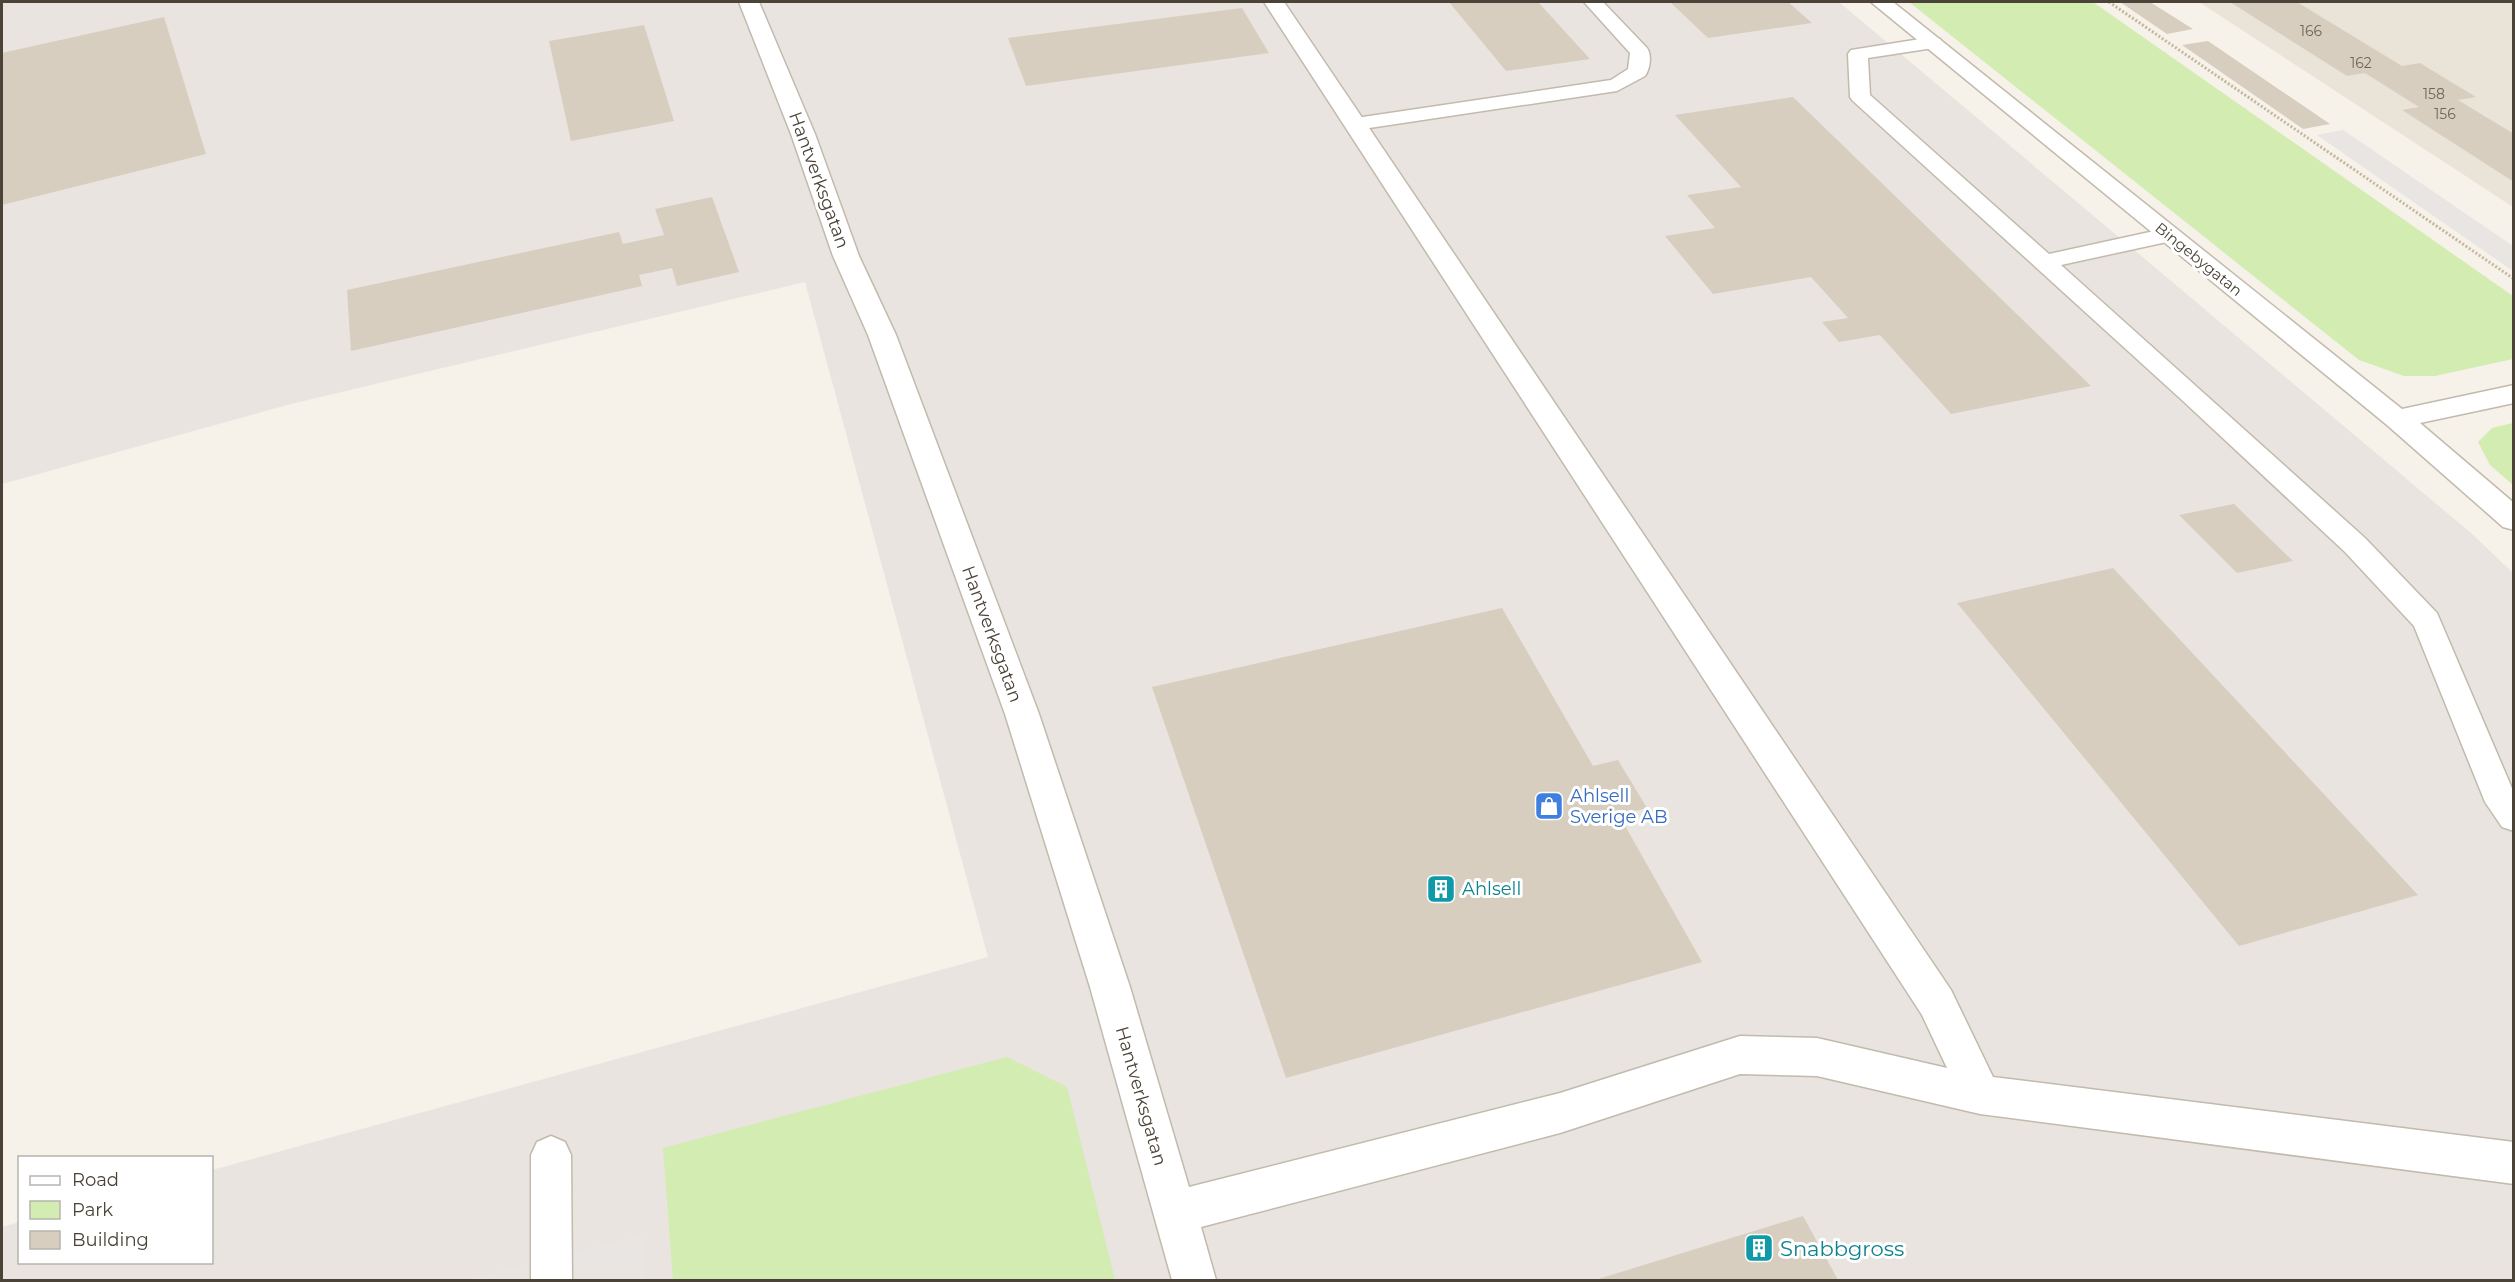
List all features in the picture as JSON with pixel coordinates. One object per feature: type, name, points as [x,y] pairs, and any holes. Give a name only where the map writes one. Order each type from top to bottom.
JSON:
[{"type":"street","name":"Hantverksgatan","points":[[749,2],[803,134],[846,256],[882,335],[1022,714],[1110,987],[1194,1281]]},
{"type":"street","points":[[1274,2],[1937,1004],[1980,1095]]},
{"type":"street","name":"Bingebygatan","points":[[1881,2],[2397,419],[2514,520]]},
{"type":"street","points":[[2397,419],[2514,394]]},
{"type":"street","points":[[1174,1212],[1560,1113],[1740,1055],[1817,1057],[1980,1095],[2514,1163]]},
{"type":"lane","points":[[1356,124],[1617,85],[1638,72],[1640,52],[1593,2]]},
{"type":"lane","points":[[1933,44],[1858,54],[1860,97],[2355,545],[2427,621],[2501,802],[2514,818]]},
{"type":"lane","points":[[2044,262],[2168,235]]},
{"type":"lane","points":[[551,1155],[552,1281]]},
{"type":"path","points":[[2109,2],[2514,279]]},
{"type":"shaded area","points":[[2,2],[1839,2],[2471,533],[2513,573],[2513,1280],[2,1280],[2,1227],[18,1222],[18,1264],[213,1264],[213,1170],[988,957],[805,282],[291,404],[2,484]]},
{"type":"shaded area","points":[[2199,2],[2513,2],[2513,207]]},
{"type":"shaded area","points":[[2343,130],[2513,246],[2513,271],[2317,135]]},
{"type":"shaded area","points":[[643,1234],[646,1280],[465,1280]]},
{"type":"green space","points":[[1909,2],[2093,2],[2513,296],[2513,359],[2435,376],[2404,376],[2359,360]]},
{"type":"green space","points":[[2514,423],[2513,485],[2490,465],[2478,442],[2492,428]]},
{"type":"green space","points":[[1007,1057],[1067,1087],[1115,1280],[673,1280],[663,1148]]},
{"type":"building","points":[[1449,2],[1538,2],[1590,59],[1506,71]]},
{"type":"building","points":[[1670,2],[1788,2],[1812,23],[1708,38]]},
{"type":"building","points":[[2120,2],[2150,2],[2193,29],[2167,34]]},
{"type":"building","points":[[2230,2],[2297,2],[2402,66],[2420,63],[2476,97],[2458,100],[2514,134],[2514,182],[2402,110],[2419,107],[2365,73],[2347,76]]},
{"type":"building","points":[[1242,8],[1269,53],[1026,86],[1008,38]]},
{"type":"building","points":[[164,17],[206,154],[2,205],[2,53]]},
{"type":"building","points":[[644,25],[674,121],[571,141],[549,41]]},
{"type":"building","points":[[2208,41],[2330,124],[2303,129],[2182,45]]},
{"type":"building","points":[[1793,97],[2091,386],[1951,414],[1880,335],[1839,342],[1822,322],[1848,318],[1811,277],[1713,294],[1665,236],[1715,228],[1687,195],[1741,187],[1675,115]]},
{"type":"building","points":[[712,197],[739,272],[677,286],[672,268],[639,275],[642,286],[351,351],[347,290],[619,232],[623,244],[664,235],[655,209]]},
{"type":"building","points":[[2234,504],[2293,561],[2237,573],[2179,515]]},
{"type":"building","points":[[2113,568],[2418,895],[2239,946],[1957,603]]},
{"type":"building","name":"Ahlsell","points":[[1502,608],[1593,766],[1618,760],[1647,808],[1619,815],[1702,962],[1286,1078],[1152,687]]},
{"type":"building","name":"Snabbgross","points":[[1803,1216],[1838,1280],[1595,1280]]},
{"type":"place","name":"Ahlsell Sverige AB","points":[[1549,806]]},
{"type":"place","name":"Ahlsell","points":[[1441,889]]},
{"type":"place","name":"Snabbgross","points":[[1759,1248]]}]
